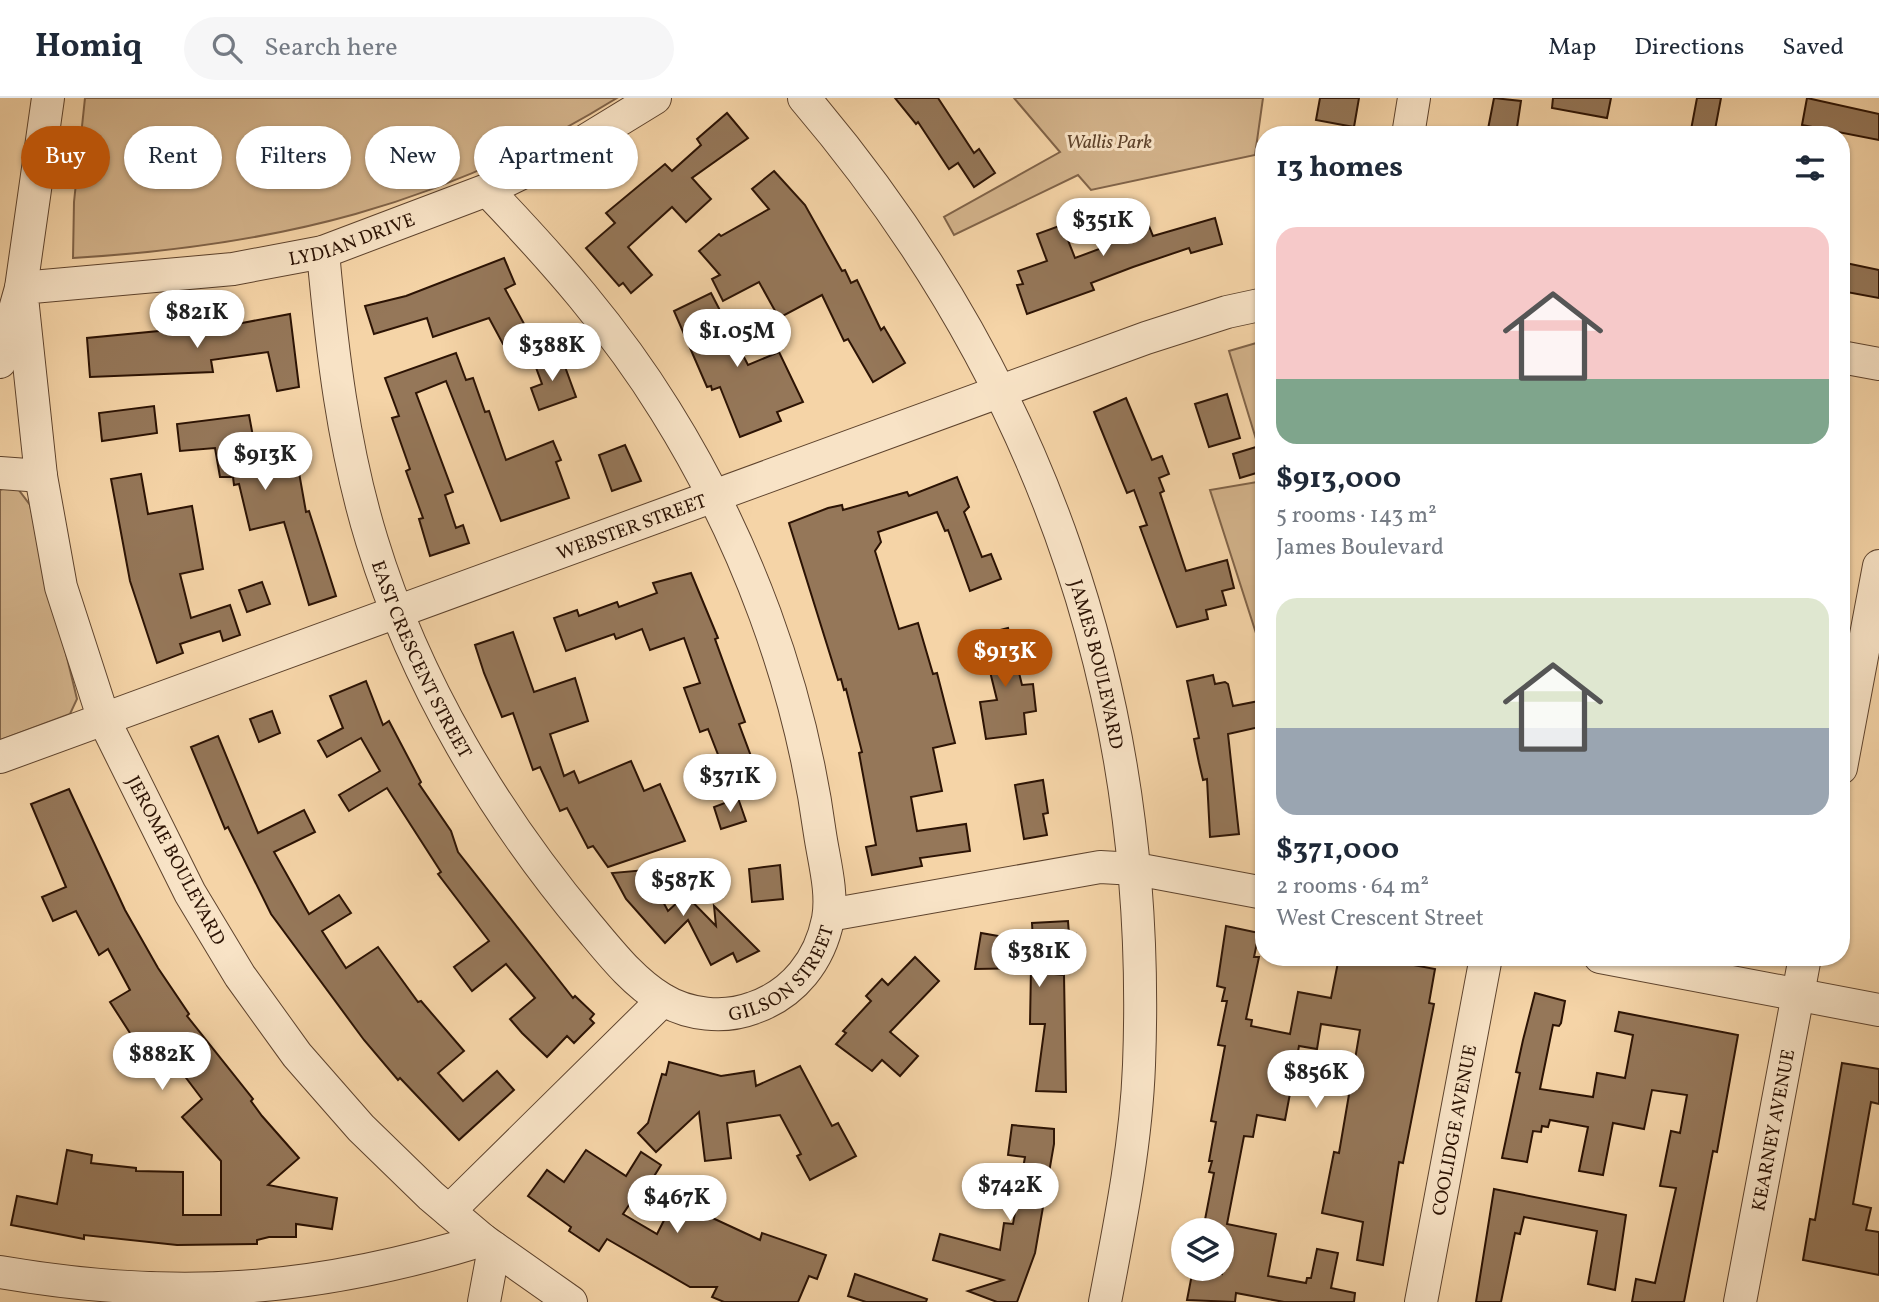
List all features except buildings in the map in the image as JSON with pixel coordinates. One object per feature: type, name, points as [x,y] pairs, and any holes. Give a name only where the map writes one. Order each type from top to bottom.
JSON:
[{"type":"street","points":[[0,362],[21,288],[48,98]]},
{"type":"street","name":"LYDIAN DRIVE","points":[[21,288],[167,276],[323,252],[487,190],[575,148],[655,98]]},
{"type":"street","name":"JAMES BOULEVARD","points":[[804,98],[894,212],[944,288],[1001,391],[1056,519],[1093,630],[1119,744],[1136,869],[1141,951],[1139,1068],[1127,1185],[1105,1302]]},
{"type":"street","points":[[1410,126],[1415,98]]},
{"type":"street","points":[[487,190],[548,254],[610,330],[666,411],[713,496],[762,607],[793,699],[815,795],[829,915]]},
{"type":"street","name":"EAST CRESCENT STREET","points":[[323,252],[332,346],[347,443],[372,539],[396,611],[450,725],[498,806],[552,883],[595,934],[646,989],[663,1000]]},
{"type":"street","name":"JEROME BOULEVARD","points":[[21,288],[41,476],[61,587],[104,720],[190,893],[240,976],[297,1055],[361,1128],[449,1211],[489,1244],[571,1302]]},
{"type":"street","name":"WEBSTER STREET","points":[[0,757],[1146,338],[1255,306]]},
{"type":"street","points":[[1850,359],[1879,364]]},
{"type":"street","points":[[0,474],[41,476]]},
{"type":"street","points":[[1850,740],[1868,685],[1879,566]]},
{"type":"street","name":"GILSON STREET","points":[[663,1000],[709,1014],[738,1013],[783,994],[804,974],[823,940],[829,915],[1100,867],[1136,869],[1255,891]]},
{"type":"street","name":"COOLIDGE AVENUE","points":[[1421,1302],[1484,966]]},
{"type":"street","points":[[1647,966],[1879,1010]]},
{"type":"street","name":"KEARNEY AVENUE","points":[[1748,1301],[1803,966]]},
{"type":"street","points":[[449,1211],[663,1000]]},
{"type":"street","points":[[0,1272],[99,1287],[175,1291],[252,1289],[328,1280],[489,1244],[484,1302]]},
{"type":"green space","points":[[85,98],[617,98],[568,126],[474,126],[474,172],[460,178],[460,126],[365,126],[365,189],[432,189],[356,214],[288,231],[219,243],[73,258],[75,189],[110,189],[110,126],[82,126]]},
{"type":"green space","name":"Wallis Park","points":[[1014,98],[1263,98],[1259,126],[1255,126],[1255,155],[1091,190],[1078,175],[954,235],[944,217],[1060,152]]},
{"type":"green space","points":[[1255,344],[1255,436],[1229,351]]},
{"type":"green space","points":[[1255,482],[1255,630],[1210,490]]},
{"type":"green space","points":[[18,489],[30,505],[77,699],[70,714],[0,740],[0,490]]}]
